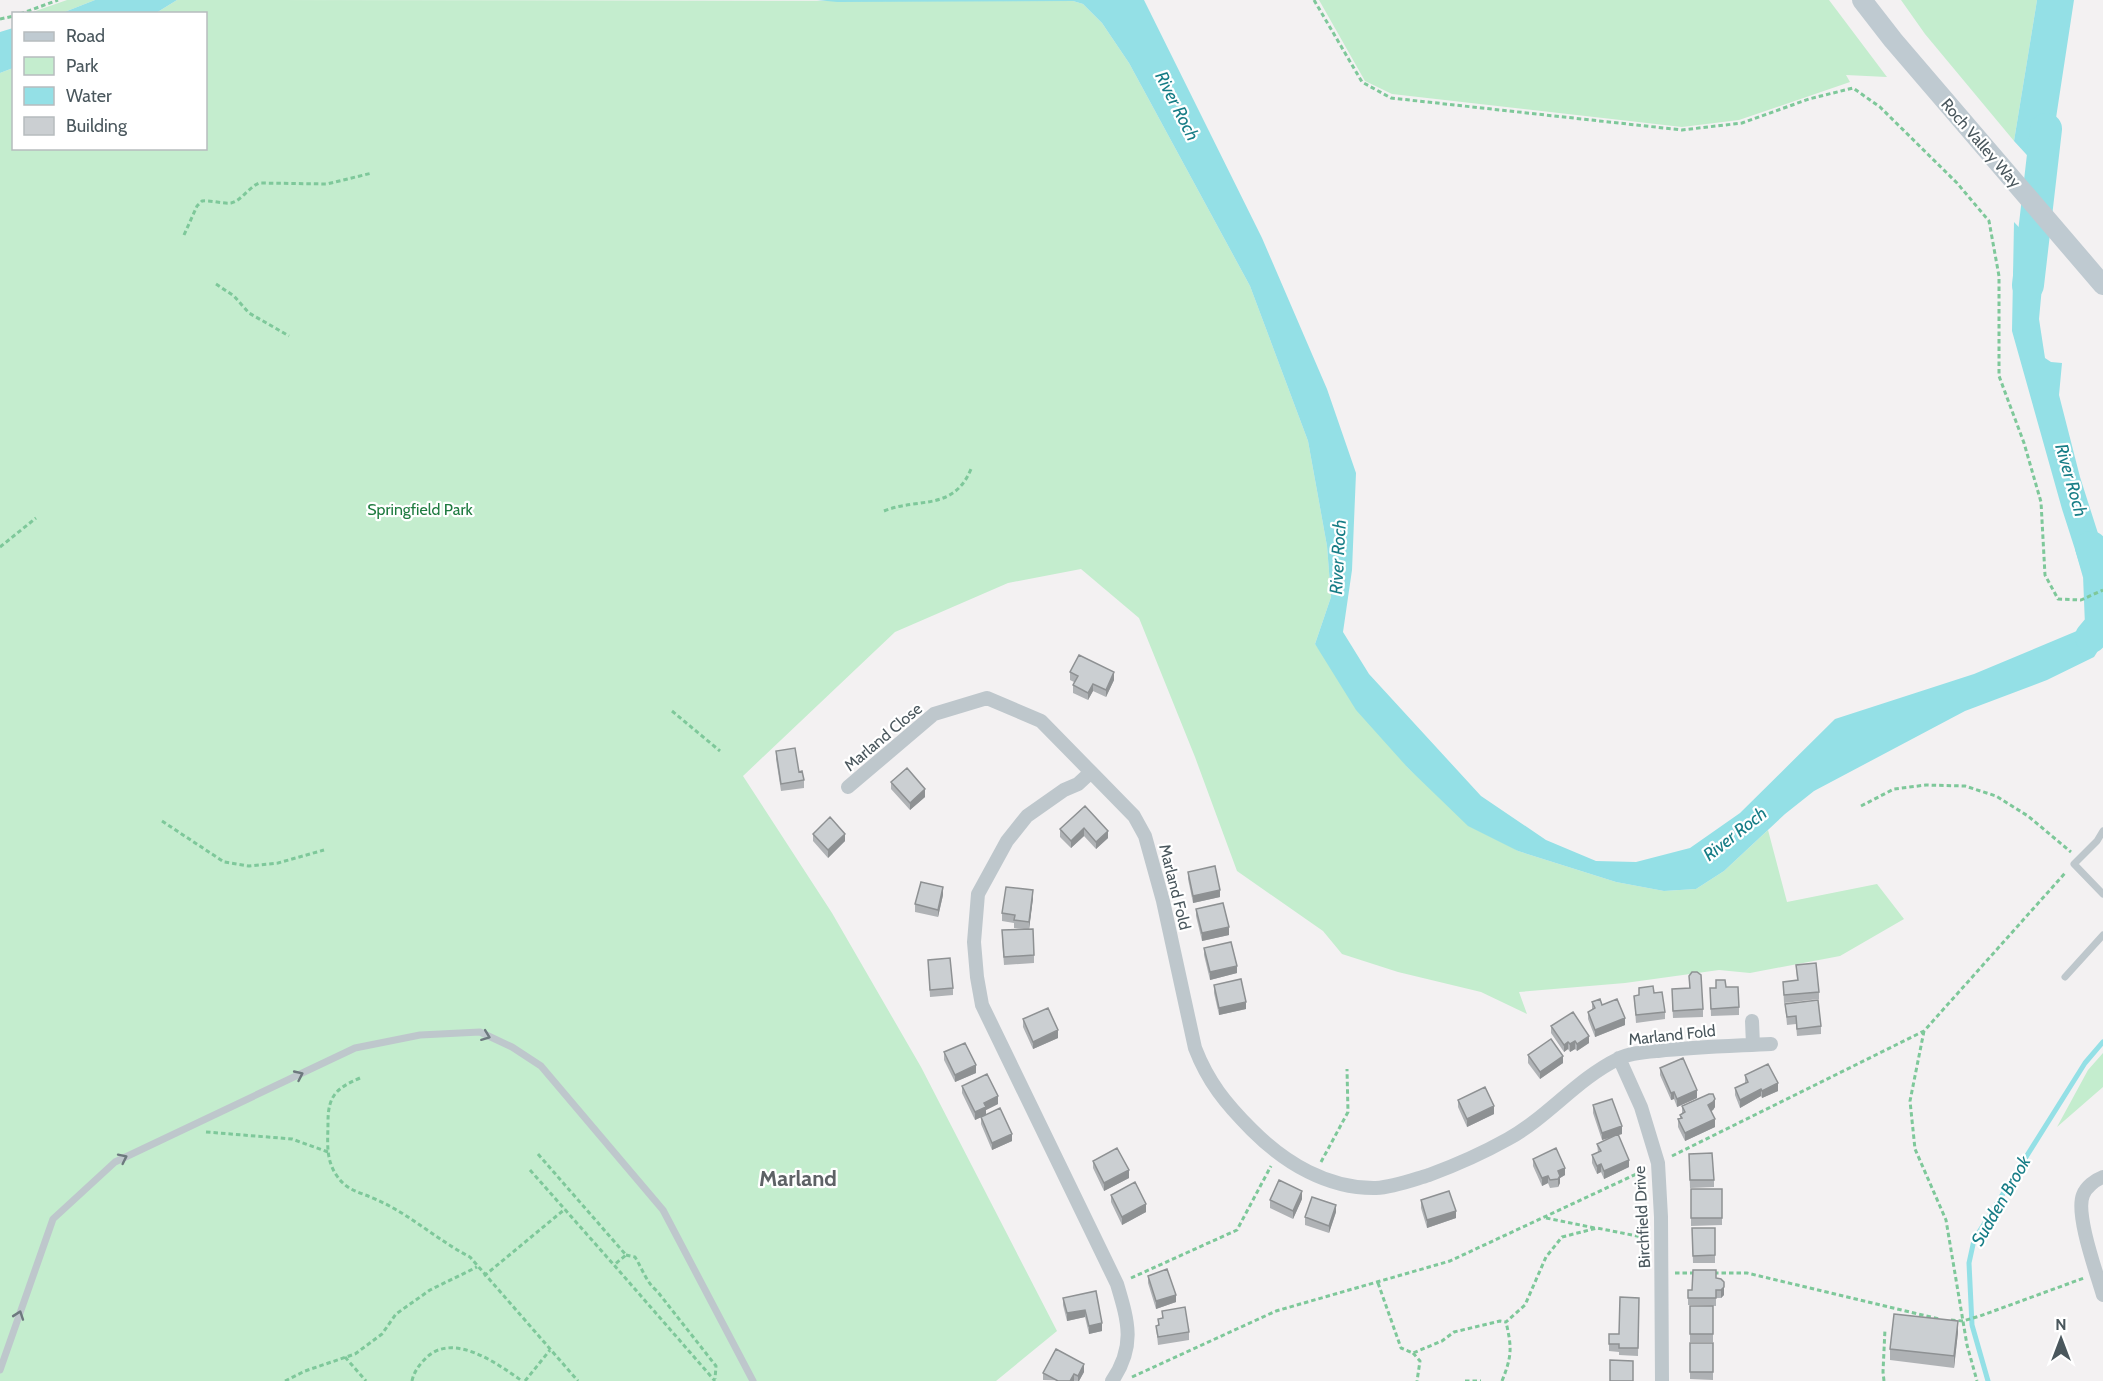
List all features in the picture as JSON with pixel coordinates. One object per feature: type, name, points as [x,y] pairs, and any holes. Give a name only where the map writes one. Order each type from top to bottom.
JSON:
[{"type":"main road","name":"Roch Valley Way","points":[[1862,0],[1893,40],[2103,285]]},
{"type":"street","name":"Marland Close","points":[[848,787],[934,714],[987,698],[1041,722],[1091,772]]},
{"type":"street","name":"Marland Fold","points":[[1091,772],[1134,816],[1145,836],[1163,901],[1196,1048],[1204,1071],[1236,1114],[1278,1154],[1331,1182],[1355,1187],[1377,1188],[1401,1184],[1449,1168],[1507,1140],[1531,1125],[1584,1081],[1619,1058],[1637,1053],[1683,1048],[1771,1044]]},
{"type":"street","points":[[1091,772],[1078,784],[1064,790],[1027,816],[1007,841],[978,894],[974,942],[982,1005],[1118,1284],[1129,1339],[1114,1379]]},
{"type":"street","points":[[1752,1021],[1753,1045]]},
{"type":"street","name":"Birchfield Drive","points":[[1619,1058],[1641,1107],[1658,1164],[1661,1217],[1662,1381]]},
{"type":"street","points":[[2103,1177],[2089,1185],[2083,1195],[2081,1206],[2082,1222],[2103,1295]]},
{"type":"lane","points":[[2103,831],[2097,841],[2074,864],[2103,894]]},
{"type":"lane","points":[[2065,977],[2103,935]]},
{"type":"lane","points":[[0,1370],[53,1219],[115,1162],[355,1048],[420,1035],[480,1032],[512,1047],[541,1066],[663,1210],[753,1381]]},
{"type":"path","points":[[25,12],[58,0]]},
{"type":"path","points":[[1314,0],[1362,82],[1391,98],[1682,130],[1742,123],[1809,99],[1853,88],[1881,107],[1957,183],[1989,221],[1999,276],[1999,376],[2024,443],[2041,502],[2045,575],[2058,599],[2081,600],[2103,590]]},
{"type":"path","points":[[184,235],[197,206],[202,201],[230,203],[242,197],[249,188],[259,183],[327,184],[372,173]]},
{"type":"path","points":[[216,284],[234,296],[249,314],[289,336]]},
{"type":"path","points":[[884,511],[899,505],[940,501],[954,492],[967,477],[970,469]]},
{"type":"path","points":[[0,547],[36,518]]},
{"type":"path","points":[[672,711],[720,752]]},
{"type":"path","points":[[1861,806],[1894,789],[1926,785],[1965,786],[1996,796],[2028,816],[2079,859]]},
{"type":"path","points":[[162,821],[224,862],[249,866],[278,863],[324,850]]},
{"type":"path","points":[[1924,1031],[1910,1101],[1916,1149],[1946,1220],[1963,1321],[1977,1381]]},
{"type":"path","points":[[1314,1174],[1348,1112],[1347,1069]]},
{"type":"path","points":[[360,1078],[341,1086],[332,1097],[328,1113],[328,1152],[330,1164],[336,1175],[351,1191],[373,1197],[393,1207],[454,1249],[470,1257],[484,1276],[578,1381]]},
{"type":"path","points":[[183,1130],[292,1139],[328,1152]]},
{"type":"path","points":[[538,1154],[626,1255],[635,1257],[647,1284],[657,1291],[716,1366],[715,1381]]},
{"type":"path","points":[[1118,1284],[1237,1230],[1278,1154]]},
{"type":"path","points":[[530,1170],[715,1381]]},
{"type":"path","points":[[484,1276],[565,1209]]},
{"type":"path","points":[[1544,1217],[1661,1241]]},
{"type":"path","points":[[1506,1322],[1525,1305],[1546,1257],[1562,1237],[1597,1228]]},
{"type":"path","points":[[614,1265],[626,1255]]},
{"type":"path","points":[[285,1381],[305,1371],[354,1354],[382,1334],[396,1314],[430,1290],[477,1267]]},
{"type":"path","points":[[1661,1273],[1748,1274],[1945,1320],[1963,1321],[2097,1274]]},
{"type":"path","points":[[1378,1283],[1401,1348],[1413,1353],[1420,1361],[1417,1381]]},
{"type":"path","points":[[1413,1353],[1442,1341],[1454,1332],[1500,1321],[1506,1322]]},
{"type":"path","points":[[1502,1381],[1511,1359],[1506,1322]]},
{"type":"path","points":[[1884,1381],[1882,1372],[1885,1329]]},
{"type":"path","points":[[412,1381],[419,1364],[432,1353],[447,1347],[474,1353],[523,1381],[550,1350]]},
{"type":"path","points":[[345,1357],[366,1381]]},
{"type":"path","points":[[1114,1379],[1129,1378],[1164,1362]]},
{"type":"path","points":[[1465,1381],[1481,1381]]},
{"type":"green space","points":[[67,0],[95,0],[65,12],[33,12]]},
{"type":"green space","name":"Springfield Park","points":[[177,0],[1073,1],[1083,4],[1102,23],[1129,63],[1250,286],[1308,441],[1327,546],[1331,597],[1315,644],[1408,768],[1436,793],[1518,851],[1616,882],[1664,891],[1696,889],[1724,871],[1768,830],[1787,902],[1877,884],[1904,919],[1840,956],[1750,973],[1719,970],[1625,983],[1519,992],[1527,1014],[1481,992],[1398,972],[1342,954],[1323,931],[1237,871],[1195,757],[1139,618],[1081,569],[1008,583],[895,632],[743,776],[832,913],[921,1067],[1057,1331],[996,1381],[0,1381],[0,73],[12,68],[12,150],[207,150],[207,12],[158,12]]},
{"type":"green space","points":[[1319,0],[1829,0],[1887,77],[1846,75],[1850,82],[1739,120],[1682,127],[1392,94],[1365,81]]},
{"type":"green space","points":[[1901,0],[2037,0],[2014,141],[1925,34]]},
{"type":"green space","points":[[2103,1053],[2103,1087],[2057,1127],[2088,1070]]},
{"type":"water","points":[[95,0],[177,0],[158,12],[65,12]]},
{"type":"water","points":[[817,0],[1144,0],[1262,238],[1327,389],[1356,473],[1352,570],[1343,632],[1369,674],[1481,796],[1546,840],[1596,861],[1636,862],[1690,848],[1740,813],[1835,719],[1974,674],[2084,628],[2089,604],[2103,597],[2103,643],[2094,657],[2047,680],[1965,711],[1814,791],[1785,814],[1724,871],[1696,889],[1664,891],[1616,882],[1518,851],[1468,826],[1408,768],[1356,710],[1315,644],[1331,597],[1327,546],[1308,441],[1250,286],[1129,63],[1102,23],[1083,4],[1073,1],[837,2]]},
{"type":"water","points":[[2037,0],[2074,0],[2047,177],[2014,141]]},
{"type":"water","points":[[12,28],[12,68],[0,73],[0,32]]},
{"type":"water","points":[[2014,222],[2045,255],[2039,319],[2045,358],[2051,362],[2062,363],[2059,395],[2080,477],[2103,549],[2103,587],[2089,593],[2062,509],[2012,331]]},
{"type":"building","points":[[1079,655],[1114,672],[1106,690],[1093,684],[1088,693],[1073,685],[1078,676],[1070,672]]},
{"type":"building","points":[[795,748],[799,772],[802,771],[804,780],[781,784],[776,751]]},
{"type":"building","points":[[907,768],[925,789],[910,803],[891,782]]},
{"type":"building","points":[[1085,806],[1108,831],[1096,842],[1084,828],[1071,841],[1060,829]]},
{"type":"building","points":[[830,817],[845,834],[828,850],[813,834]]},
{"type":"building","points":[[1215,866],[1220,890],[1193,896],[1188,872]]},
{"type":"building","points":[[921,882],[943,887],[938,910],[915,904]]},
{"type":"building","points":[[1006,887],[1033,890],[1029,922],[1014,920],[1015,915],[1002,913]]},
{"type":"building","points":[[1223,903],[1229,927],[1202,933],[1196,909]]},
{"type":"building","points":[[1033,929],[1034,955],[1004,957],[1002,930]]},
{"type":"building","points":[[1231,942],[1237,966],[1210,972],[1204,948]]},
{"type":"building","points":[[950,958],[953,988],[930,990],[928,960]]},
{"type":"building","points":[[1816,963],[1819,992],[1784,995],[1783,982],[1798,980],[1796,965]]},
{"type":"building","points":[[1692,972],[1701,975],[1703,1009],[1673,1011],[1672,989],[1690,988],[1689,976]]},
{"type":"building","points":[[1241,979],[1246,1002],[1219,1008],[1214,985]]},
{"type":"building","points":[[1716,980],[1725,980],[1726,987],[1738,987],[1739,1007],[1711,1009],[1710,988],[1716,988]]},
{"type":"building","points":[[1653,986],[1654,993],[1662,992],[1665,1012],[1636,1015],[1634,996],[1639,995],[1639,988]]},
{"type":"building","points":[[1600,999],[1602,1005],[1617,999],[1625,1018],[1595,1030],[1588,1012],[1595,1008],[1592,1002]]},
{"type":"building","points":[[1818,1000],[1821,1026],[1797,1029],[1796,1016],[1787,1017],[1785,1004]]},
{"type":"building","points":[[1048,1008],[1058,1030],[1033,1042],[1023,1019]]},
{"type":"building","points":[[1573,1012],[1589,1036],[1577,1044],[1575,1041],[1564,1045],[1551,1026]]},
{"type":"building","points":[[1551,1039],[1563,1056],[1540,1072],[1528,1055]]},
{"type":"building","points":[[965,1043],[976,1065],[955,1075],[944,1052]]},
{"type":"building","points":[[1683,1058],[1697,1090],[1677,1099],[1674,1092],[1671,1093],[1660,1068]]},
{"type":"building","points":[[1768,1064],[1778,1083],[1740,1100],[1735,1088],[1748,1082],[1745,1075]]},
{"type":"building","points":[[987,1074],[998,1096],[984,1103],[986,1107],[975,1112],[962,1086]]},
{"type":"building","points":[[1485,1087],[1494,1106],[1467,1119],[1458,1100]]},
{"type":"building","points":[[1713,1094],[1715,1099],[1708,1105],[1715,1119],[1685,1133],[1678,1119],[1682,1118],[1680,1115],[1685,1112],[1682,1106]]},
{"type":"building","points":[[1612,1099],[1622,1126],[1602,1133],[1593,1105]]},
{"type":"building","points":[[1000,1108],[1012,1134],[992,1143],[981,1117]]},
{"type":"building","points":[[1618,1134],[1629,1160],[1604,1171],[1601,1164],[1597,1166],[1592,1155],[1601,1151],[1597,1144]]},
{"type":"building","points":[[1117,1148],[1129,1170],[1104,1183],[1093,1161]]},
{"type":"building","points":[[1556,1148],[1565,1168],[1558,1171],[1560,1176],[1558,1179],[1550,1180],[1548,1176],[1542,1178],[1533,1159]]},
{"type":"building","points":[[1712,1153],[1714,1180],[1690,1180],[1689,1154]]},
{"type":"building","points":[[1279,1180],[1302,1191],[1293,1211],[1270,1200]]},
{"type":"building","points":[[1135,1182],[1146,1204],[1122,1217],[1111,1195]]},
{"type":"building","points":[[1691,1189],[1722,1189],[1722,1218],[1691,1218]]},
{"type":"building","points":[[1449,1191],[1456,1211],[1427,1220],[1421,1200]]},
{"type":"building","points":[[1312,1197],[1336,1205],[1329,1226],[1305,1217]]},
{"type":"building","points":[[1692,1228],[1715,1228],[1715,1255],[1693,1256]]},
{"type":"building","points":[[1167,1269],[1176,1295],[1156,1301],[1148,1276]]},
{"type":"building","points":[[1693,1270],[1716,1270],[1716,1278],[1724,1282],[1724,1287],[1716,1290],[1716,1298],[1688,1298],[1688,1290],[1692,1290]]},
{"type":"building","points":[[1096,1291],[1102,1323],[1089,1326],[1085,1310],[1067,1313],[1063,1298]]},
{"type":"building","points":[[1620,1297],[1639,1298],[1638,1348],[1619,1348],[1619,1344],[1609,1344],[1609,1334],[1619,1334]]},
{"type":"building","points":[[1690,1306],[1713,1306],[1713,1334],[1690,1334]]},
{"type":"building","points":[[1185,1307],[1189,1332],[1158,1337],[1156,1326],[1159,1325],[1158,1319],[1163,1318],[1162,1311]]},
{"type":"building","points":[[1894,1314],[1958,1321],[1954,1356],[1890,1349]]},
{"type":"building","points":[[1690,1343],[1713,1343],[1713,1372],[1690,1372]]},
{"type":"building","points":[[1056,1349],[1084,1364],[1078,1376],[1074,1374],[1070,1381],[1058,1381],[1043,1373]]},
{"type":"building","points":[[1610,1360],[1633,1361],[1633,1381],[1610,1381]]},
{"type":"waterway","name":"River Roch","points":[[2028,285],[2046,129]]},
{"type":"waterway","name":"River Roch","points":[[2091,547],[2099,575],[2101,625],[2091,637]]},
{"type":"waterway","name":"Sudden Brook","points":[[1988,1381],[1972,1325],[1969,1263],[1974,1240],[2085,1063],[2103,1042]]},
{"type":"district","name":"Marland","points":[[798,1178]]}]
